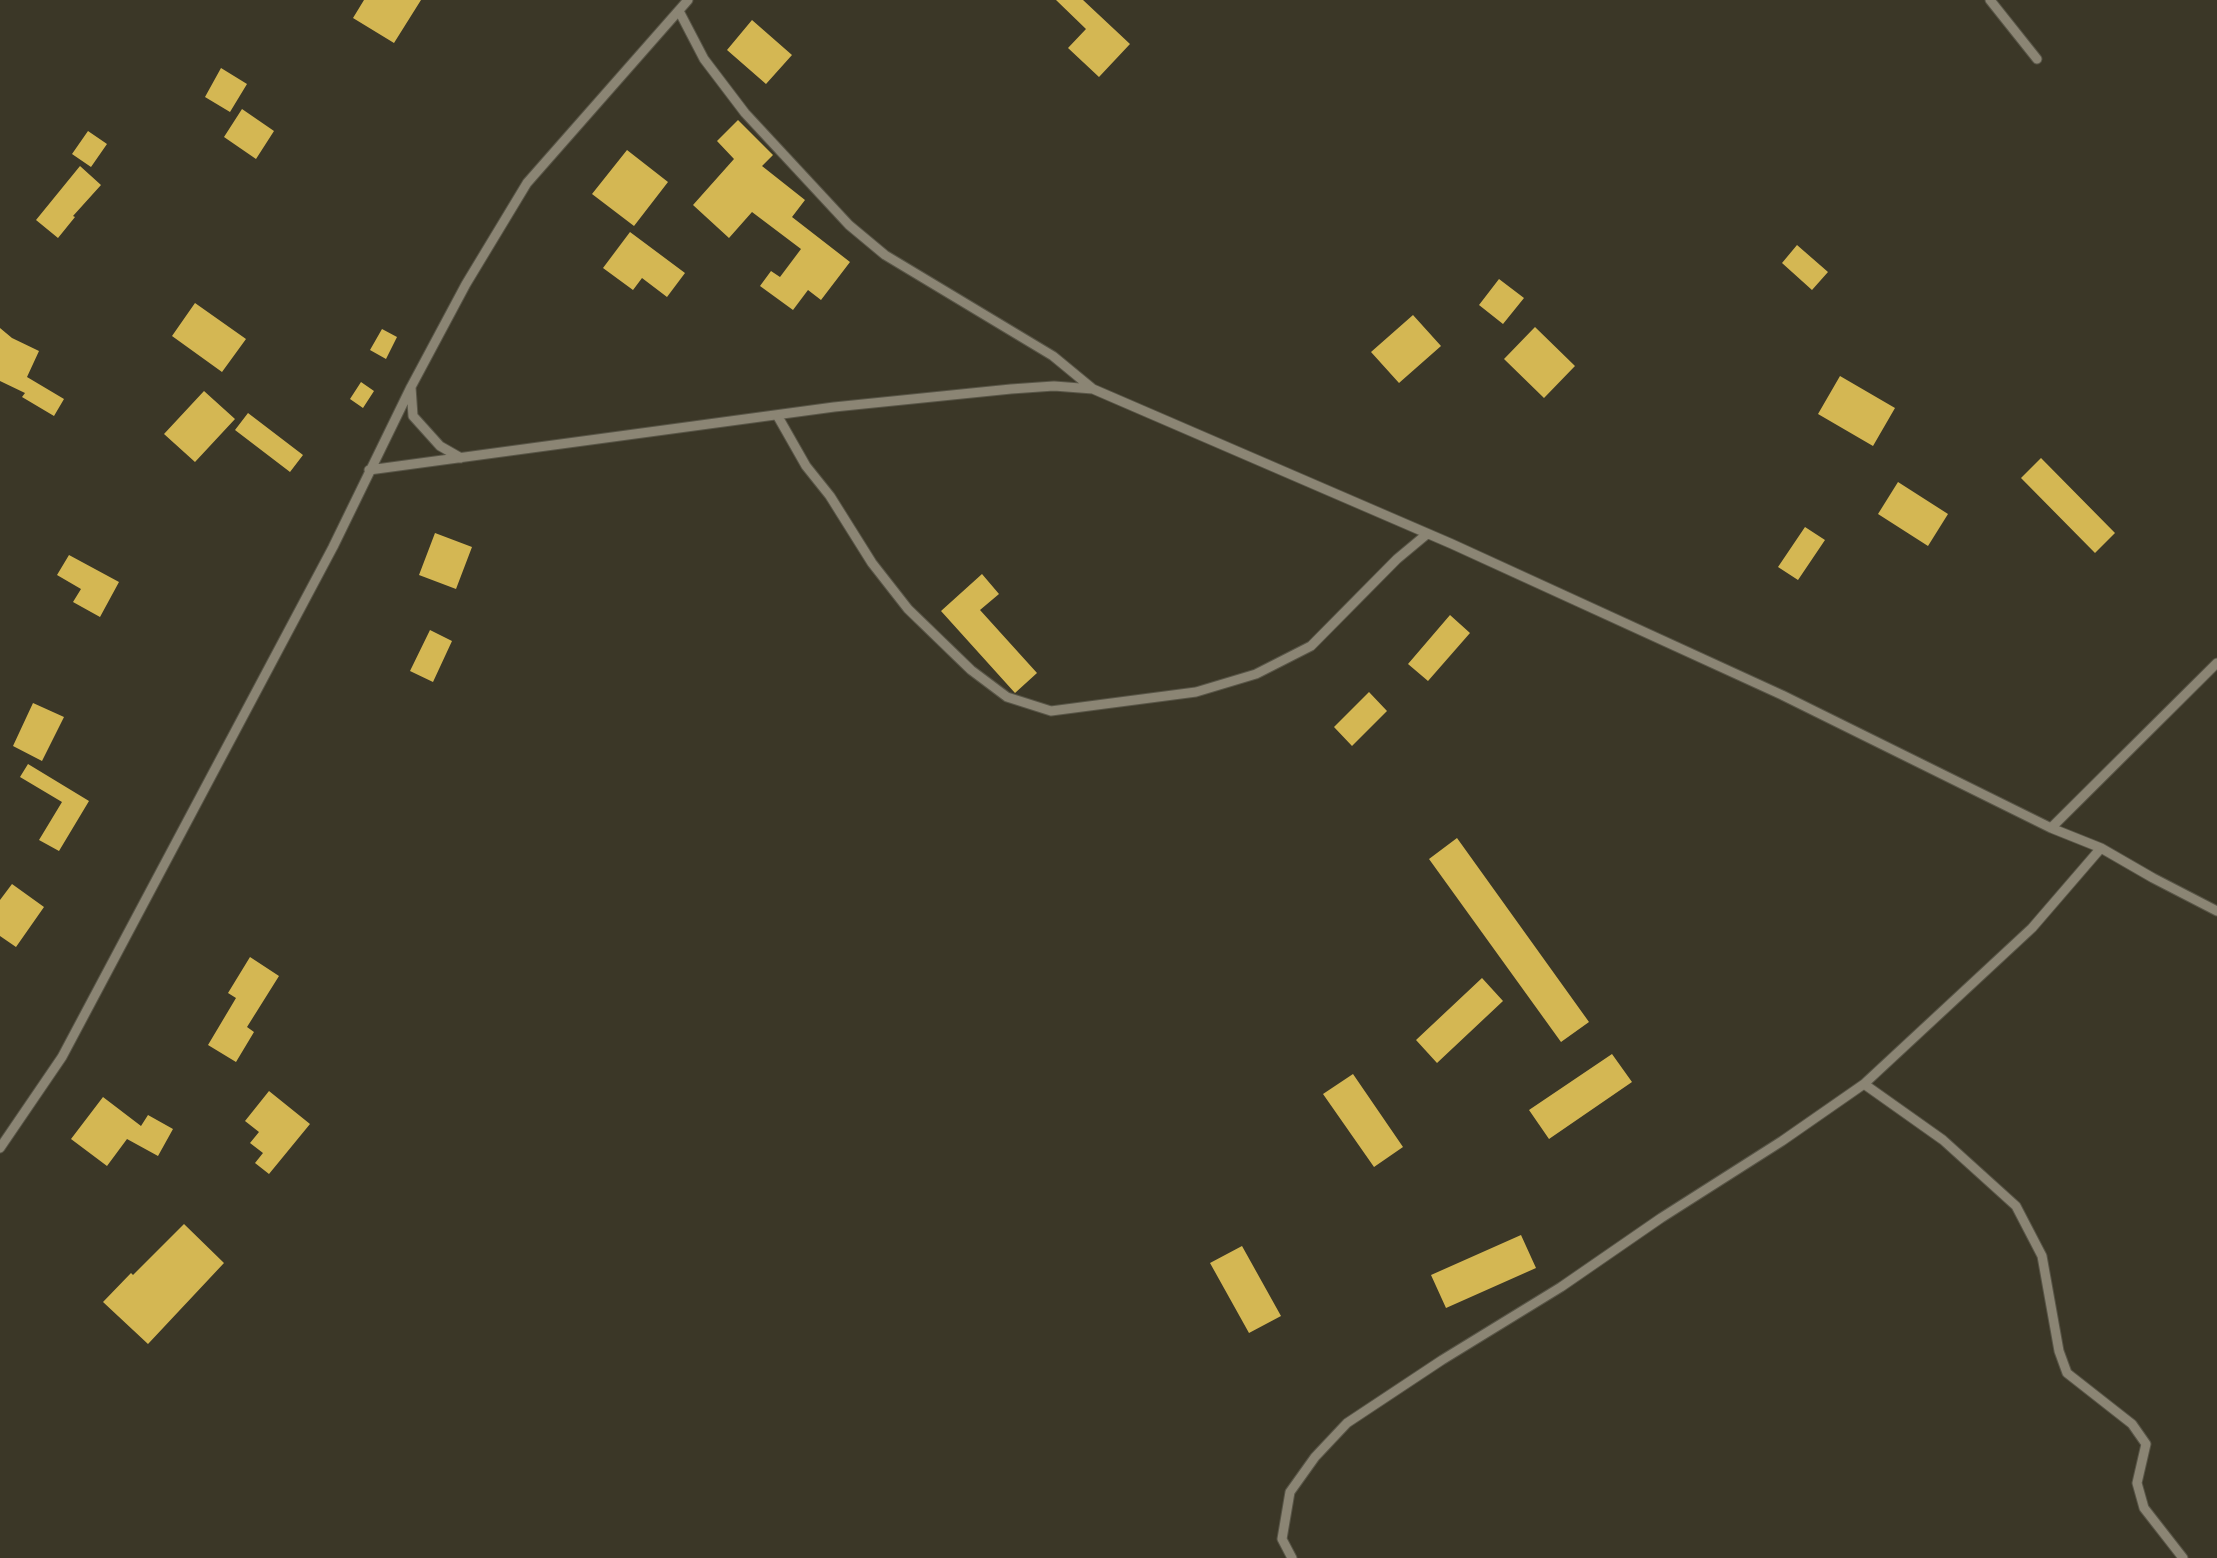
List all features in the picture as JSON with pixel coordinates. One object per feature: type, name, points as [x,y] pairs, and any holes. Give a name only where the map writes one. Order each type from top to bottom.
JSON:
[{"type":"street","points":[[0,1148],[62,1057],[333,547],[369,470],[466,284],[527,183],[688,0]]},
{"type":"street","points":[[1990,0],[2037,59]]},
{"type":"street","points":[[679,11],[704,59],[746,113],[849,225],[885,255],[1052,356],[1093,389],[1427,534],[1782,694],[2051,828],[2101,848],[2153,878],[2217,911]]},
{"type":"street","points":[[369,470],[834,407],[1011,388],[1054,386],[1093,389]]},
{"type":"street","points":[[411,387],[413,416],[440,446],[461,458]]},
{"type":"street","points":[[777,415],[806,466],[830,496],[872,563],[908,609],[971,670],[1007,696],[1051,711],[1196,692],[1256,674],[1311,646],[1397,559],[1427,534]]},
{"type":"street","points":[[2051,828],[2217,663]]},
{"type":"street","points":[[1292,1558],[1282,1539],[1290,1492],[1315,1457],[1347,1422],[1442,1360],[1561,1287],[1661,1218],[1782,1141],[1864,1084],[2032,928],[2101,848]]},
{"type":"street","points":[[1864,1084],[1943,1140],[2016,1206],[2042,1256],[2059,1351],[2066,1373],[2132,1424],[2146,1444],[2137,1483],[2144,1508],[2183,1558]]},
{"type":"building","points":[[364,0],[421,0],[394,43],[353,18]]},
{"type":"building","points":[[1056,0],[1083,0],[1130,44],[1099,77],[1068,48],[1086,29]]},
{"type":"building","points":[[752,20],[792,55],[766,84],[727,50]]},
{"type":"building","points":[[221,68],[247,84],[230,112],[205,97]]},
{"type":"building","points":[[242,109],[274,131],[256,159],[224,137]]},
{"type":"building","points":[[738,120],[773,155],[762,166],[805,200],[792,217],[850,262],[821,300],[808,290],[793,310],[760,286],[771,271],[780,277],[801,249],[752,212],[729,238],[693,205],[734,159],[717,141]]},
{"type":"building","points":[[88,131],[107,144],[91,167],[72,154]]},
{"type":"building","points":[[627,150],[668,182],[634,226],[592,194]]},
{"type":"building","points":[[80,166],[101,185],[73,216],[75,217],[58,238],[36,220]]},
{"type":"building","points":[[630,232],[685,273],[667,297],[642,278],[633,290],[603,268]]},
{"type":"building","points":[[1797,245],[1828,272],[1812,290],[1782,263]]},
{"type":"building","points":[[1499,279],[1524,298],[1503,324],[1479,305]]},
{"type":"building","points":[[195,303],[246,339],[222,372],[172,336]]},
{"type":"building","points":[[1413,315],[1441,346],[1399,383],[1371,352]]},
{"type":"building","points":[[1535,327],[1575,366],[1544,398],[1504,359]]},
{"type":"building","points":[[0,328],[12,338],[39,351],[27,377],[64,399],[54,416],[22,397],[25,393],[0,381]]},
{"type":"building","points":[[382,329],[397,337],[386,359],[370,350]]},
{"type":"building","points":[[1840,376],[1895,408],[1873,446],[1818,414]]},
{"type":"building","points":[[361,382],[374,391],[363,408],[350,399]]},
{"type":"building","points":[[204,391],[235,419],[195,462],[164,434]]},
{"type":"building","points":[[248,413],[303,455],[290,472],[235,430]]},
{"type":"building","points":[[2041,458],[2115,533],[2095,553],[2021,478]]},
{"type":"building","points":[[1898,482],[1948,514],[1928,546],[1878,514]]},
{"type":"building","points":[[1805,527],[1825,540],[1798,580],[1778,567]]},
{"type":"building","points":[[435,533],[472,547],[456,589],[419,575]]},
{"type":"building","points":[[69,555],[119,582],[100,617],[73,602],[81,589],[57,575]]},
{"type":"building","points":[[982,574],[999,594],[980,610],[1037,673],[1015,693],[941,611]]},
{"type":"building","points":[[1450,615],[1470,633],[1428,681],[1408,664]]},
{"type":"building","points":[[430,630],[452,641],[433,682],[410,671]]},
{"type":"building","points":[[1369,692],[1387,711],[1352,746],[1334,727]]},
{"type":"building","points":[[33,703],[64,717],[42,761],[13,746]]},
{"type":"building","points":[[28,764],[89,801],[59,851],[39,840],[62,802],[20,777]]},
{"type":"building","points":[[1457,838],[1589,1022],[1561,1042],[1429,859]]},
{"type":"building","points":[[12,884],[44,907],[16,947],[0,936],[0,900]]},
{"type":"building","points":[[250,957],[279,976],[247,1027],[254,1032],[236,1062],[208,1045],[236,998],[228,993]]},
{"type":"building","points":[[1482,978],[1503,1001],[1437,1063],[1416,1040]]},
{"type":"building","points":[[1612,1054],[1632,1082],[1549,1139],[1529,1110]]},
{"type":"building","points":[[1353,1074],[1403,1147],[1374,1167],[1323,1094]]},
{"type":"building","points":[[269,1091],[310,1124],[269,1174],[255,1163],[263,1153],[250,1143],[259,1132],[245,1121]]},
{"type":"building","points":[[103,1097],[141,1126],[148,1115],[173,1129],[158,1156],[127,1139],[107,1166],[71,1139]]},
{"type":"building","points":[[184,1224],[224,1263],[148,1344],[103,1302]]},
{"type":"building","points":[[1521,1235],[1536,1268],[1446,1308],[1431,1275]]},
{"type":"building","points":[[1242,1246],[1281,1316],[1249,1333],[1210,1263]]}]
